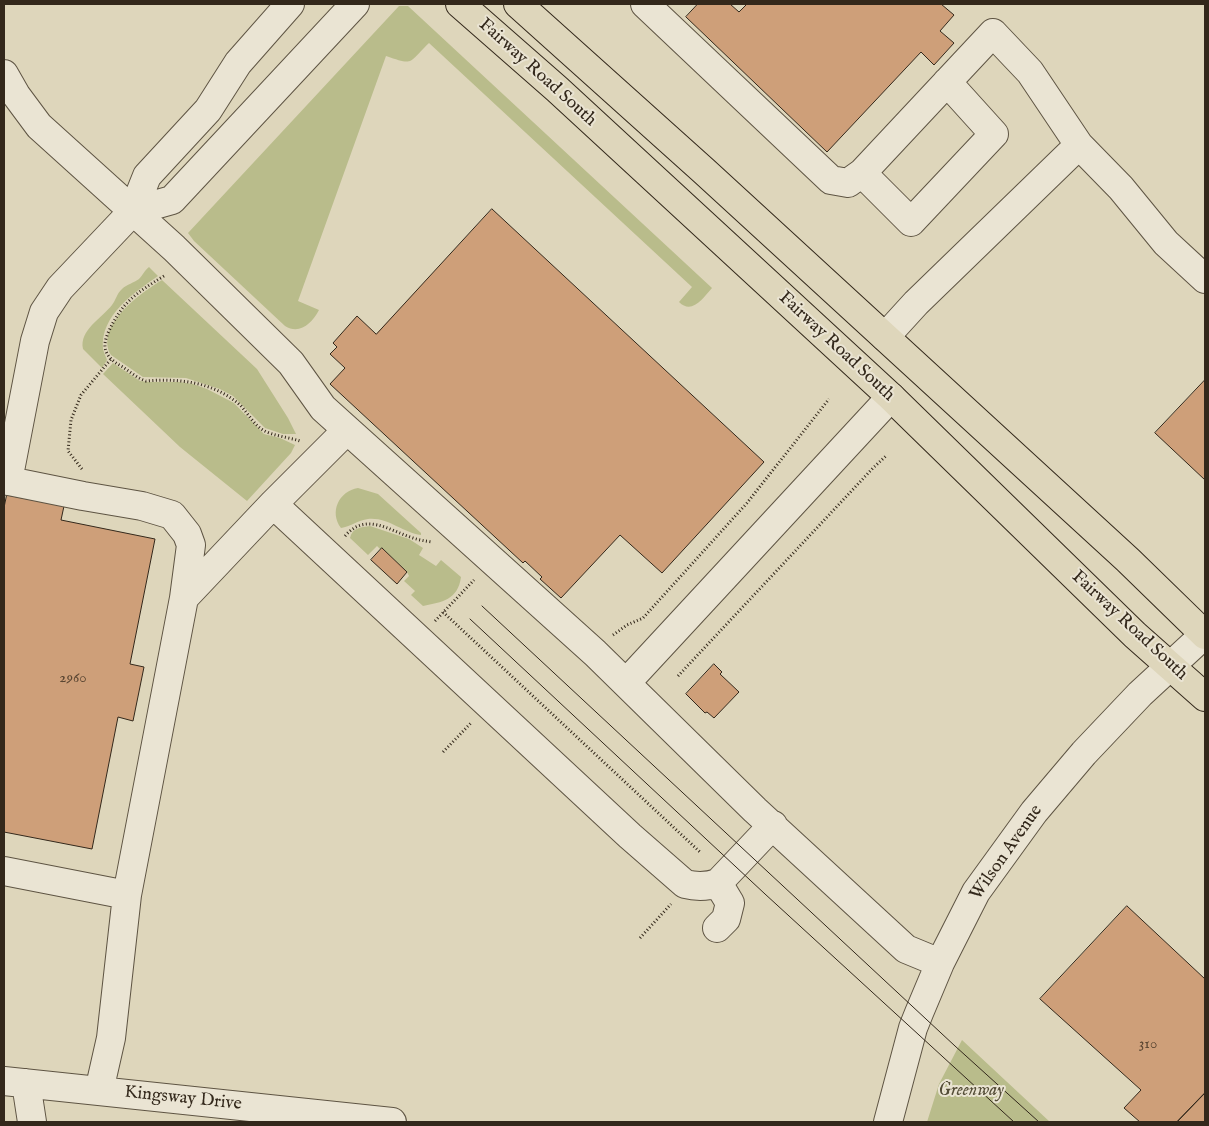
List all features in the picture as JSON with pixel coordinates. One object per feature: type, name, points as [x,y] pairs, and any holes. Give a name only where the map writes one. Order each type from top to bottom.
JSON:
[{"type":"main road","name":"Fairway Road South","points":[[460,4],[556,89],[891,397],[1135,635],[1205,697]]},
{"type":"main road","points":[[518,4],[886,337],[1148,579],[1205,635]]},
{"type":"street","points":[[99,1091],[111,1038],[127,895],[184,598],[191,544],[187,534],[172,515],[142,506],[6,481],[35,341],[44,312],[60,288],[133,210],[147,176],[208,110],[238,63],[290,4]]},
{"type":"street","points":[[133,210],[172,200],[355,4]]},
{"type":"street","points":[[645,4],[831,180],[848,183],[862,172],[993,33],[1030,72],[1079,145],[1121,188],[1166,243],[1205,279]]},
{"type":"street","points":[[4,74],[16,95],[39,126],[174,248],[291,363],[323,408],[589,648],[773,826],[906,949],[940,963]]},
{"type":"street","points":[[862,172],[911,222],[994,134],[947,82]]},
{"type":"street","points":[[886,337],[916,303],[1079,145]]},
{"type":"street","points":[[626,683],[891,397]]},
{"type":"street","points":[[184,598],[347,430]]},
{"type":"street","points":[[274,504],[685,884],[695,887],[706,887],[718,883],[773,826]]},
{"type":"street","name":"Wilson Avenue","points":[[888,1122],[913,1028],[940,963],[976,892],[1034,812],[1084,753],[1140,694],[1205,635]]},
{"type":"street","points":[[4,871],[127,895]]},
{"type":"street","points":[[717,928],[726,920],[730,902],[718,883]]},
{"type":"street","points":[[15,1082],[32,1122]]},
{"type":"street","name":"Kingsway Drive","points":[[15,1082],[99,1091],[208,1112],[392,1122]]},
{"type":"path","points":[[164,276],[128,300],[118,312],[106,338],[105,347],[111,360],[146,381],[183,380],[203,385],[234,400],[260,429],[270,434],[303,442]]},
{"type":"path","points":[[85,473],[68,451],[71,420],[81,395],[111,360]]},
{"type":"path","points":[[612,635],[627,625],[643,618],[747,503],[829,399]]},
{"type":"path","points":[[678,676],[887,455]]},
{"type":"path","points":[[343,538],[355,527],[377,524],[413,538],[434,543]]},
{"type":"path","points":[[433,623],[474,579]]},
{"type":"path","points":[[443,612],[700,852]]},
{"type":"path","points":[[443,752],[475,719]]},
{"type":"path","points":[[640,938],[673,902]]},
{"type":"green space","points":[[399,6],[408,6],[712,288],[701,300],[697,304],[688,307],[679,302],[692,287],[429,43],[414,59],[407,62],[386,56],[298,301],[319,310],[309,323],[296,329],[285,326],[194,241],[188,233]]},
{"type":"green space","points":[[149,267],[158,276],[120,306],[107,326],[103,349],[107,360],[102,368],[83,349],[84,336],[112,305],[120,291],[139,279]]},
{"type":"green space","points":[[162,280],[257,369],[296,434],[283,434],[265,428],[233,396],[220,389],[186,378],[143,377],[111,355],[107,344],[114,322],[133,301]]},
{"type":"green space","points":[[113,363],[140,381],[179,382],[207,389],[234,403],[264,434],[280,438],[295,445],[291,453],[247,501],[180,447],[103,374]]},
{"type":"green space","points":[[358,488],[378,494],[421,535],[375,519],[364,520],[341,528],[336,515],[338,503],[346,493]]},
{"type":"green space","points":[[370,526],[409,539],[423,548],[419,555],[436,566],[441,560],[461,577],[453,595],[443,601],[423,606],[411,595],[415,591],[404,581],[409,576],[407,572],[377,546],[368,555],[350,538],[355,530]]},
{"type":"green space","name":"Greenway","points":[[962,1040],[1050,1122],[927,1122],[939,1084]]},
{"type":"building","points":[[698,4],[730,4],[739,12],[747,4],[941,4],[954,15],[940,31],[954,43],[934,65],[921,52],[827,152],[686,17]]},
{"type":"building","points":[[492,209],[764,462],[662,573],[620,535],[561,598],[540,579],[542,577],[525,561],[523,563],[330,384],[345,368],[330,354],[337,347],[333,343],[357,316],[376,334]]},
{"type":"building","points":[[1205,380],[1205,480],[1155,433]]},
{"type":"building","points":[[7,495],[64,506],[61,520],[155,539],[130,664],[144,667],[133,721],[118,717],[92,849],[4,832],[4,508]]},
{"type":"building","points":[[382,548],[407,572],[397,584],[371,560]]},
{"type":"building","points":[[714,664],[722,672],[720,674],[739,692],[714,718],[707,712],[705,713],[686,694]]},
{"type":"building","points":[[1127,906],[1205,979],[1205,1093],[1177,1122],[1140,1122],[1124,1108],[1141,1090],[1040,999]]},
{"type":"building","points":[[1205,1093],[1205,1122],[1177,1122]]},
{"type":"tram line","points":[[482,606],[1039,1122]]},
{"type":"tram line","points":[[470,619],[765,894],[1014,1122]]}]
